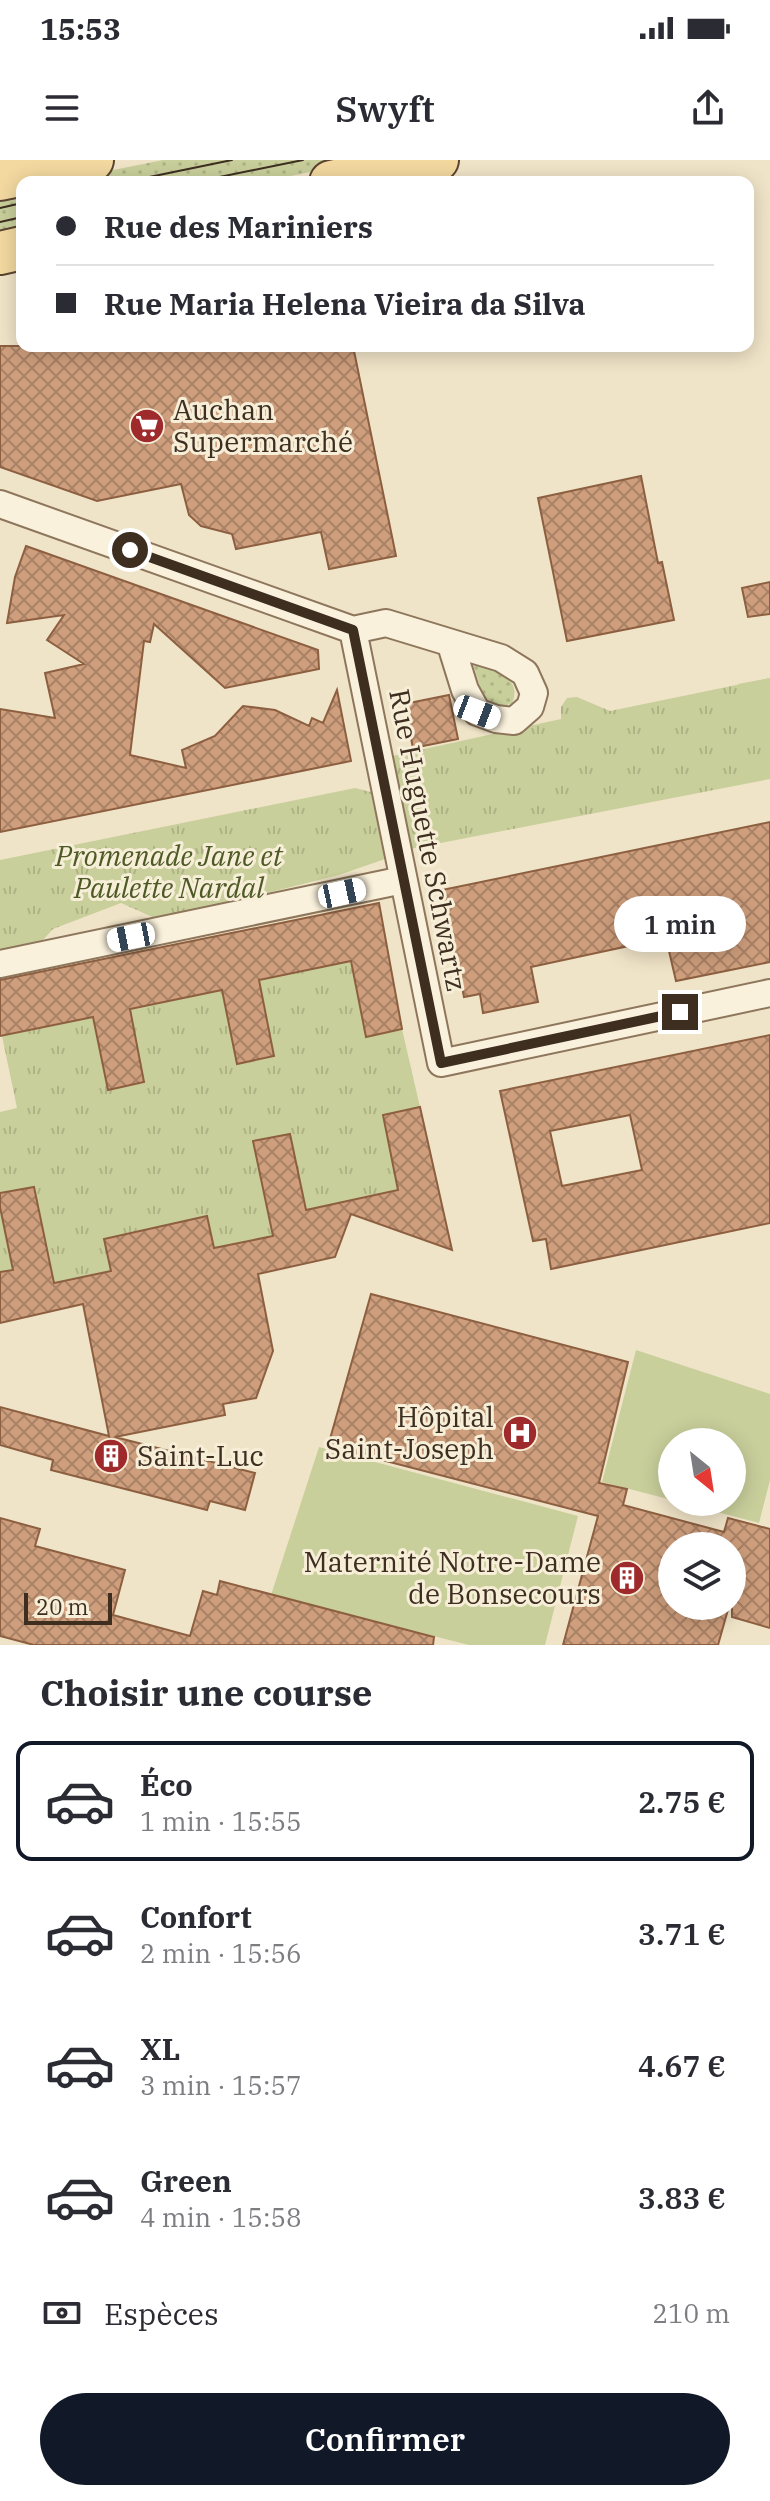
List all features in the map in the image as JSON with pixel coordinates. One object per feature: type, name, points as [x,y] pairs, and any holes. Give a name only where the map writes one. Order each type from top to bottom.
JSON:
[{"type":"main road","points":[[0,179],[92,160]]},
{"type":"main road","points":[[360,176],[437,160]]},
{"type":"street","points":[[0,504],[353,630],[386,623],[424,633],[451,645]]},
{"type":"street","name":"Rue Huguette Schwartz","points":[[353,630],[441,1063],[770,993]]},
{"type":"street","points":[[0,964],[403,880]]},
{"type":"green space","points":[[163,160],[364,160],[290,176],[84,176]]},
{"type":"green space","points":[[16,190],[16,231],[0,235],[0,193]]},
{"type":"green space","points":[[479,662],[511,682],[514,688],[512,703],[498,706],[484,700],[473,664]]},
{"type":"green space","points":[[770,678],[770,779],[410,849],[392,756],[561,719],[561,707],[567,698],[577,697],[610,711]]},
{"type":"green space","points":[[770,678],[770,731],[748,735],[738,684]]},
{"type":"green space","name":"Promenade Jane et Paulette Nardal","points":[[355,788],[371,792],[385,859],[339,875],[159,920],[121,903],[53,929],[33,951],[0,957],[0,860]]},
{"type":"green space","points":[[350,960],[366,1036],[402,1029],[420,1107],[383,1115],[398,1191],[306,1210],[290,1134],[254,1141],[273,1236],[214,1248],[104,1239],[111,1271],[53,1282],[34,1187],[0,1193],[0,1112],[17,1108],[2,1036],[75,1021],[92,1012],[108,1090],[144,1083],[129,1005],[222,988],[237,1064],[273,1057],[259,980]]},
{"type":"green space","points":[[0,1207],[13,1270],[0,1272]]},
{"type":"green space","points":[[636,1350],[770,1394],[770,1480],[759,1523],[732,1516],[746,1516],[746,1428],[658,1428],[658,1496],[602,1482]]},
{"type":"green space","points":[[319,1447],[578,1516],[545,1645],[469,1645],[271,1595]]},
{"type":"building","name":"Auchan Supermarché","points":[[0,346],[16,346],[16,352],[354,352],[396,556],[329,569],[321,532],[236,549],[232,534],[201,526],[189,515],[181,484],[97,501],[0,467]]},
{"type":"building","points":[[641,476],[658,563],[662,562],[674,620],[567,641],[538,498]]},
{"type":"building","points":[[26,546],[318,650],[319,669],[225,688],[154,624],[150,642],[144,641],[130,755],[186,768],[182,750],[215,736],[243,706],[275,710],[309,726],[312,718],[323,723],[337,690],[351,761],[0,832],[0,709],[55,718],[45,673],[84,664],[47,640],[64,615],[7,623],[15,577]]},
{"type":"building","points":[[770,582],[770,614],[748,617],[742,588]]},
{"type":"building","points":[[449,695],[458,739],[413,748],[404,704]]},
{"type":"building","points":[[770,822],[770,962],[676,981],[666,938],[531,967],[538,1002],[483,1013],[480,994],[464,997],[442,890]]},
{"type":"building","points":[[379,903],[402,1029],[366,1037],[351,961],[259,980],[274,1056],[237,1064],[222,990],[130,1009],[144,1082],[108,1090],[93,1017],[0,1036],[0,980]]},
{"type":"building","points":[[770,1035],[770,1223],[551,1269],[546,1239],[533,1241],[500,1091]],"holes":[[[630,1115],[642,1170],[562,1186],[550,1131]]]},
{"type":"building","points":[[420,1107],[452,1250],[351,1214],[335,1257],[258,1274],[273,1351],[256,1398],[223,1404],[225,1415],[115,1437],[255,1473],[245,1510],[210,1501],[207,1510],[51,1470],[53,1460],[0,1445],[0,1407],[109,1436],[83,1304],[0,1323],[0,1272],[13,1270],[0,1193],[34,1187],[54,1283],[111,1271],[104,1239],[207,1216],[214,1248],[273,1236],[253,1141],[290,1134],[306,1210],[398,1190],[383,1115]]},
{"type":"building","points":[[371,1294],[628,1362],[599,1483],[627,1489],[623,1505],[724,1532],[658,1532],[658,1620],[725,1620],[718,1645],[563,1645],[598,1516],[328,1446]]},
{"type":"building","points":[[0,1518],[40,1529],[35,1546],[125,1570],[113,1615],[190,1636],[203,1591],[217,1595],[220,1581],[434,1637],[433,1645],[34,1645],[0,1636]]},
{"type":"building","points":[[728,1518],[770,1529],[770,1628],[742,1620],[746,1620],[746,1532],[724,1532]]},
{"type":"tram line","points":[[154,176],[232,160]]},
{"type":"tram line","points":[[224,176],[303,160]]},
{"type":"tram line","points":[[0,208],[16,204]]},
{"type":"tram line","points":[[0,222],[16,218]]},
{"type":"place","name":"Auchan Supermarché","points":[[147,426]]},
{"type":"place","name":"Hôpital Saint-Joseph","points":[[520,1433]]},
{"type":"place","name":"Saint-Luc","points":[[111,1456]]},
{"type":"place","name":"Maternité Notre-Dame de Bonsecours","points":[[627,1578]]},
{"type":"route","points":[[130,550],[353,630],[441,1063],[680,1012]]}]
